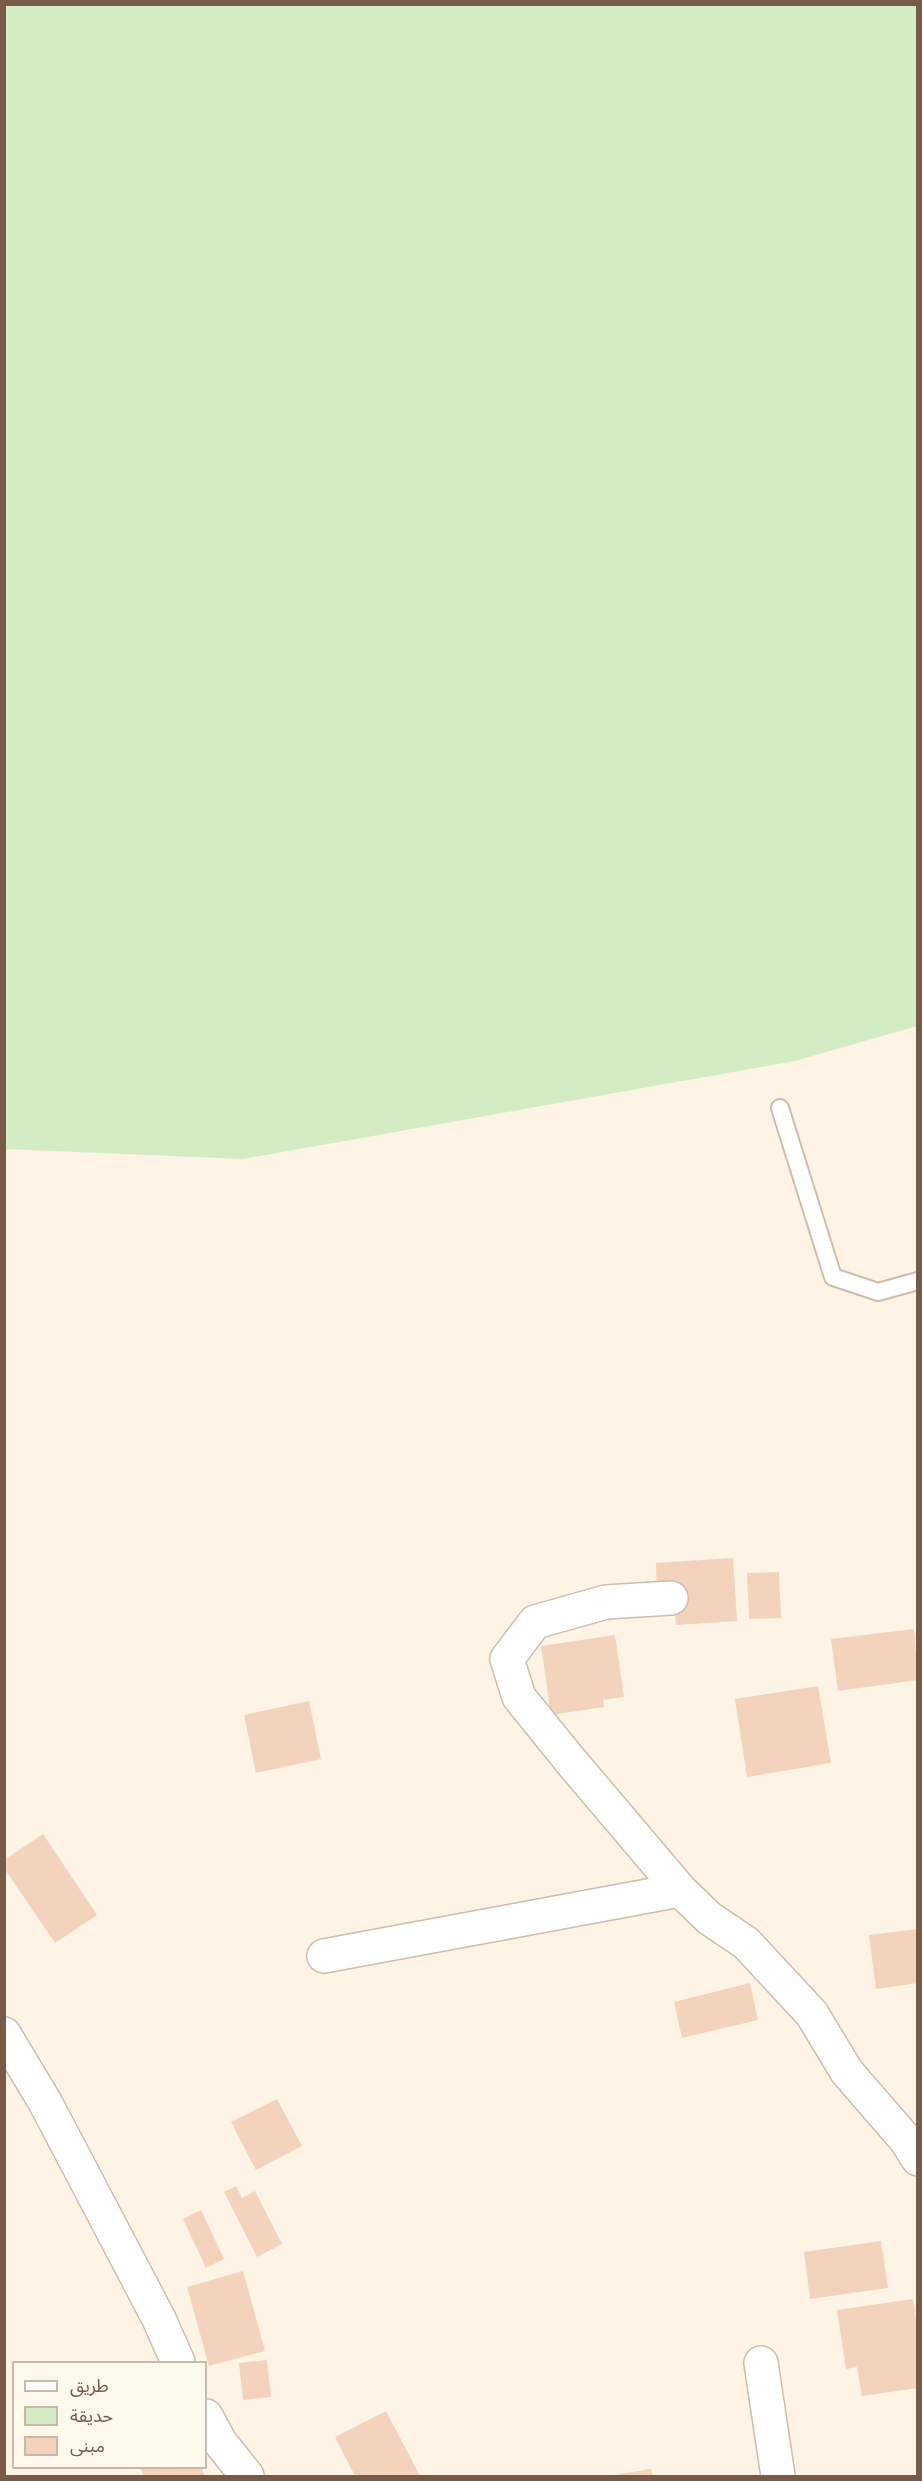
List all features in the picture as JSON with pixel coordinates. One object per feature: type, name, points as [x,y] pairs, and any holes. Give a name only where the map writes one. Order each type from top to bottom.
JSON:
[{"type":"street","points":[[671,1598],[606,1602],[535,1622],[507,1659],[519,1697],[644,1850],[680,1890],[709,1918],[746,1943],[812,2014],[847,2072],[906,2140],[918,2159]]},
{"type":"street","points":[[324,1956],[680,1890]]},
{"type":"street","points":[[4,2034],[45,2102],[159,2319],[178,2361]]},
{"type":"street","points":[[761,2363],[778,2476]]},
{"type":"street","points":[[207,2418],[220,2442],[247,2476]]},
{"type":"lane","points":[[780,1107],[833,1277],[878,1292],[918,1281]]},
{"type":"green space","points":[[5,4],[917,5],[917,1026],[795,1061],[243,1159],[5,1149]]},
{"type":"building","points":[[733,1558],[737,1621],[676,1625],[674,1594],[657,1595],[656,1563]]},
{"type":"building","points":[[779,1572],[781,1618],[749,1619],[747,1573]]},
{"type":"building","points":[[914,1629],[918,1680],[838,1691],[831,1639]]},
{"type":"building","points":[[615,1635],[624,1697],[603,1700],[604,1707],[551,1715],[541,1646]]},
{"type":"building","points":[[818,1686],[831,1763],[747,1777],[735,1699]]},
{"type":"building","points":[[309,1701],[321,1759],[256,1773],[244,1715]]},
{"type":"building","points":[[43,1834],[97,1915],[55,1943],[4,1868],[4,1860]]},
{"type":"building","points":[[918,1929],[918,1983],[876,1989],[869,1935]]},
{"type":"building","points":[[750,1983],[758,2020],[682,2038],[674,2002]]},
{"type":"building","points":[[277,2099],[302,2146],[256,2170],[231,2122]]},
{"type":"building","points":[[236,2186],[242,2198],[255,2191],[282,2244],[257,2257],[224,2192]]},
{"type":"building","points":[[201,2210],[224,2259],[206,2268],[183,2219]]},
{"type":"building","points":[[881,2241],[888,2288],[810,2299],[804,2252]]},
{"type":"building","points":[[243,2271],[265,2351],[209,2366],[187,2287]]},
{"type":"building","points":[[913,2299],[918,2333],[918,2388],[862,2396],[857,2367],[846,2369],[837,2310]]},
{"type":"building","points":[[267,2360],[271,2397],[243,2400],[239,2363]]},
{"type":"building","points":[[386,2411],[420,2476],[355,2476],[335,2437]]},
{"type":"building","points":[[140,2469],[202,2469],[205,2476],[144,2476]]},
{"type":"building","points":[[651,2469],[653,2476],[614,2476],[614,2475]]}]
